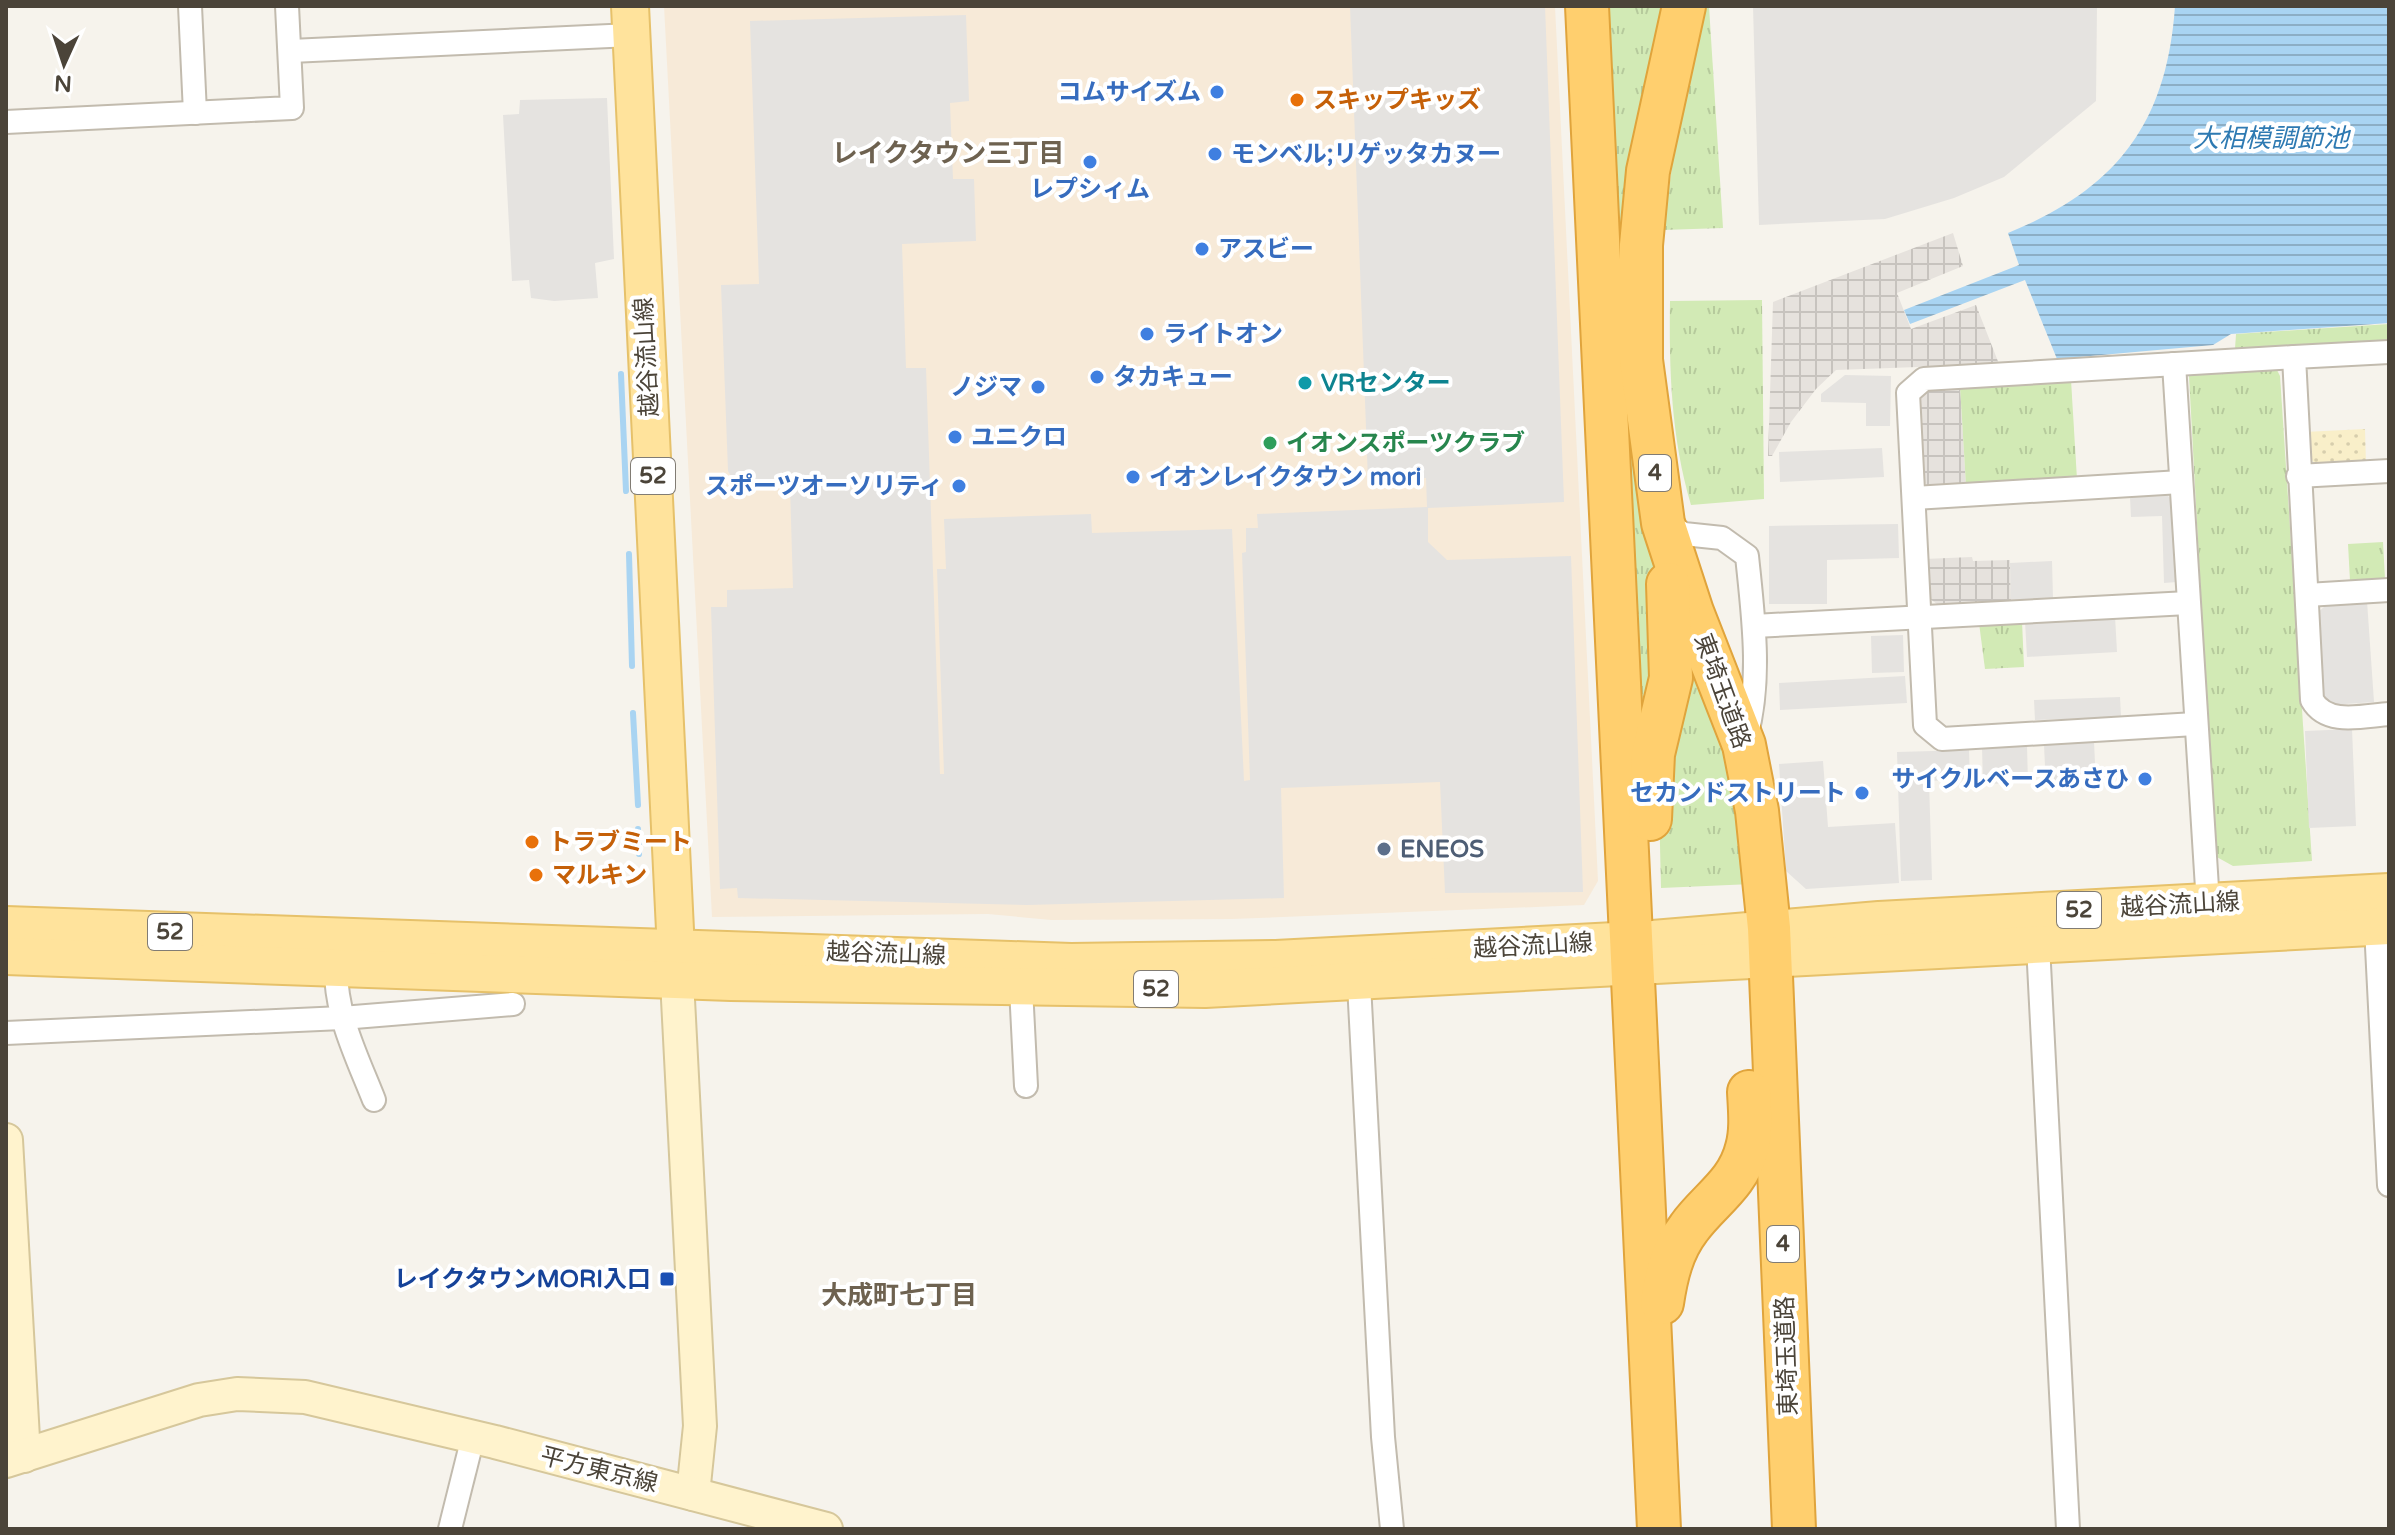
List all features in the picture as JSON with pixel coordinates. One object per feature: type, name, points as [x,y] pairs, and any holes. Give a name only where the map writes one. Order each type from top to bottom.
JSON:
[{"type":"highway","name":"4","points":[[1587,6],[1639,949],[1659,1529]]},
{"type":"highway","name":"東埼玉道路","points":[[1684,6],[1654,135],[1641,245],[1641,360],[1663,523],[1692,612],[1744,745],[1757,811],[1794,1529]]},
{"type":"highway","name":"4","points":[[1639,949],[1653,754],[1671,678],[1663,523]]},
{"type":"highway","name":"4","points":[[1653,1370],[1666,1277],[1675,1250],[1690,1225],[1718,1200],[1747,1150],[1751,1124],[1747,1043],[1764,949]]},
{"type":"highway","name":"4","points":[[1776,1529],[1789,1425]]},
{"type":"main road","name":"越谷流山線","points":[[630,21],[677,964]]},
{"type":"main road","name":"越谷流山線","points":[[1764,949],[2208,904],[2389,892]]},
{"type":"main road","name":"越谷流山線","points":[[6,925],[677,964],[1021,988],[1205,989],[1359,984],[1639,949]]},
{"type":"main road","name":"越谷流山線","points":[[6,956],[336,970],[677,964],[1198,961],[1639,949],[2038,945],[2382,927]]},
{"type":"main road","points":[[677,964],[700,1426],[693,1494]]},
{"type":"main road","points":[[6,1140],[15,1458]]},
{"type":"main road","name":"平方東京線","points":[[15,1458],[199,1400],[237,1394],[305,1397],[473,1437],[826,1529]]},
{"type":"street","points":[[190,6],[195,113]]},
{"type":"street","points":[[6,122],[292,108],[287,6]]},
{"type":"street","points":[[291,51],[630,21]]},
{"type":"street","points":[[2195,724],[1942,739],[1925,725],[1908,393],[1924,379],[2389,352]]},
{"type":"street","points":[[2294,357],[2312,700],[2319,713],[2332,717],[2389,714]]},
{"type":"street","points":[[2174,364],[2208,904]]},
{"type":"street","points":[[2298,476],[2389,471]]},
{"type":"street","points":[[1914,498],[2181,482]]},
{"type":"street","points":[[1663,523],[1684,534],[1722,538],[1747,556],[1754,626],[1753,713],[1744,745]]},
{"type":"street","points":[[2307,595],[2389,590]]},
{"type":"street","points":[[1754,626],[2188,603]]},
{"type":"street","points":[[2382,927],[2389,1185]]},
{"type":"street","points":[[2038,945],[2068,1529]]},
{"type":"street","points":[[336,970],[336,994],[342,1018],[374,1100]]},
{"type":"street","points":[[1359,984],[1383,1437],[1392,1529]]},
{"type":"street","points":[[1021,988],[1026,1086]]},
{"type":"street","points":[[6,1033],[342,1018],[513,1004]]},
{"type":"street","points":[[450,1529],[473,1437]]},
{"type":"shaded area","name":"イオンレイクタウン mori","points":[[664,6],[1555,6],[1598,881],[1584,905],[1232,919],[1051,920],[988,914],[712,917]]},
{"type":"shaded area","name":"イオンレイクタウン mori","points":[[1350,6],[1545,6],[1564,502],[1428,508],[1428,542],[1447,560],[1571,556],[1583,892],[1445,893],[1440,782],[1281,788],[1284,898],[1027,905],[738,898],[737,888],[720,889],[711,607],[727,607],[727,590],[793,588],[790,486],[738,488],[728,471],[721,285],[759,284],[750,21],[966,15],[969,101],[950,103],[953,179],[974,179],[976,241],[902,244],[906,368],[926,368],[940,774],[944,774],[937,569],[946,569],[944,519],[1091,514],[1092,533],[1232,529],[1244,781],[1250,780],[1242,553],[1246,552],[1246,528],[1258,528],[1257,514],[1427,507],[1426,478],[1368,480]]},
{"type":"shaded area","points":[[1753,6],[2097,6],[2096,101],[2004,177],[1954,198],[1885,219],[1759,225]]},
{"type":"shaded area","points":[[607,98],[614,259],[595,263],[598,298],[554,301],[531,298],[529,280],[512,281],[503,115],[519,114],[520,100]]},
{"type":"shaded area","points":[[1953,233],[1963,266],[1897,293],[1911,329],[1976,305],[1999,364],[1836,370],[1816,389],[1791,422],[1772,456],[1768,456],[1773,302]]},
{"type":"shaded area","points":[[1845,375],[1891,376],[1890,426],[1866,426],[1866,403],[1821,402],[1821,394]]},
{"type":"shaded area","points":[[1960,386],[1966,485],[1930,488],[1921,479],[1917,397],[1924,388]]},
{"type":"shaded area","points":[[1882,448],[1884,477],[1780,482],[1779,452]]},
{"type":"shaded area","points":[[2168,496],[2174,502],[2177,582],[2164,583],[2162,516],[2131,517],[2130,497]]},
{"type":"shaded area","points":[[1898,524],[1899,558],[1827,560],[1827,604],[1769,604],[1769,526]]},
{"type":"shaded area","points":[[1972,557],[1973,561],[2010,560],[2011,601],[1940,606],[1927,597],[1924,559]]},
{"type":"shaded area","points":[[2052,561],[2053,599],[2011,601],[2010,563]]},
{"type":"shaded area","points":[[2367,601],[2374,702],[2331,705],[2320,695],[2318,612],[2329,603]]},
{"type":"shaded area","points":[[2115,616],[2117,652],[2027,657],[2025,621]]},
{"type":"shaded area","points":[[1903,635],[1904,672],[1872,673],[1871,636]]},
{"type":"shaded area","points":[[1905,676],[1907,703],[1780,710],[1779,683]]},
{"type":"shaded area","points":[[2120,697],[2121,717],[2035,720],[2034,700]]},
{"type":"shaded area","points":[[2352,729],[2356,826],[2309,828],[2305,731]]},
{"type":"shaded area","points":[[2094,742],[2096,784],[2046,787],[2044,745]]},
{"type":"shaded area","points":[[2027,746],[2028,783],[1983,784],[1982,747]]},
{"type":"shaded area","points":[[1969,750],[1970,779],[1929,781],[1932,880],[1901,881],[1897,752]]},
{"type":"shaded area","points":[[1823,761],[1828,827],[1895,823],[1899,883],[1806,889],[1786,871],[1779,764]]},
{"type":"green space","points":[[1597,6],[1670,6],[1648,493],[1663,655],[1643,753]]},
{"type":"green space","points":[[1702,6],[1709,6],[1723,228],[1663,230],[1680,111]]},
{"type":"green space","points":[[1762,300],[1764,499],[1691,505],[1679,455],[1673,404],[1670,301]]},
{"type":"green space","points":[[2389,324],[2389,340],[2235,349],[2236,334]]},
{"type":"green space","points":[[2275,366],[2280,376],[2312,861],[2233,866],[2215,856],[2189,376],[2191,371]]},
{"type":"green space","points":[[2071,380],[2077,479],[1966,485],[1960,386]]},
{"type":"green space","points":[[2383,542],[2385,579],[2350,581],[2348,544]]},
{"type":"green space","points":[[1679,609],[1730,744],[1752,884],[1661,888],[1659,803]]},
{"type":"green space","points":[[2022,621],[2024,667],[1985,669],[1979,623]]},
{"type":"sand","points":[[2365,429],[2366,464],[2318,466],[2305,454],[2304,432]]},
{"type":"water","name":"大相模調節池","points":[[2175,6],[2389,6],[2389,323],[2231,334],[2213,345],[2057,359],[2025,280],[1910,324],[1904,310],[2019,265],[2008,233],[2079,195],[2107,173],[2129,147],[2147,118],[2161,85],[2170,48]]},
{"type":"waterway","points":[[621,374],[626,491]]},
{"type":"waterway","points":[[629,554],[632,666]]},
{"type":"waterway","points":[[633,713],[638,805]]},
{"type":"waterway","points":[[638,829],[639,854]]},
{"type":"place","name":"コムサイズム","points":[[1217,92]]},
{"type":"place","name":"スキップキッズ","points":[[1297,100]]},
{"type":"place","name":"モンベル;リゲッタカヌー","points":[[1215,154]]},
{"type":"place","name":"レプシィム","points":[[1090,162]]},
{"type":"place","name":"アスビー","points":[[1202,249]]},
{"type":"place","name":"ライトオン","points":[[1147,334]]},
{"type":"place","name":"タカキュー","points":[[1097,377]]},
{"type":"place","name":"VRセンター","points":[[1305,383]]},
{"type":"place","name":"ノジマ","points":[[1038,387]]},
{"type":"place","name":"ユニクロ","points":[[955,437]]},
{"type":"place","name":"イオンスポーツクラブ","points":[[1270,443]]},
{"type":"place","name":"イオンレイクタウン mori","points":[[1133,477]]},
{"type":"place","name":"スポーツオーソリティ","points":[[959,486]]},
{"type":"place","name":"サイクルベースあさひ","points":[[2145,779]]},
{"type":"place","name":"セカンドストリート","points":[[1862,793]]},
{"type":"place","name":"トラブミート","points":[[532,842]]},
{"type":"place","name":"ENEOS","points":[[1384,849]]},
{"type":"place","name":"マルキン","points":[[536,875]]},
{"type":"place","name":"レイクタウンMORI入口","points":[[667,1279]]},
{"type":"district","name":"レイクタウン三丁目","points":[[948,153]]},
{"type":"district","name":"大成町七丁目","points":[[899,1295]]}]
